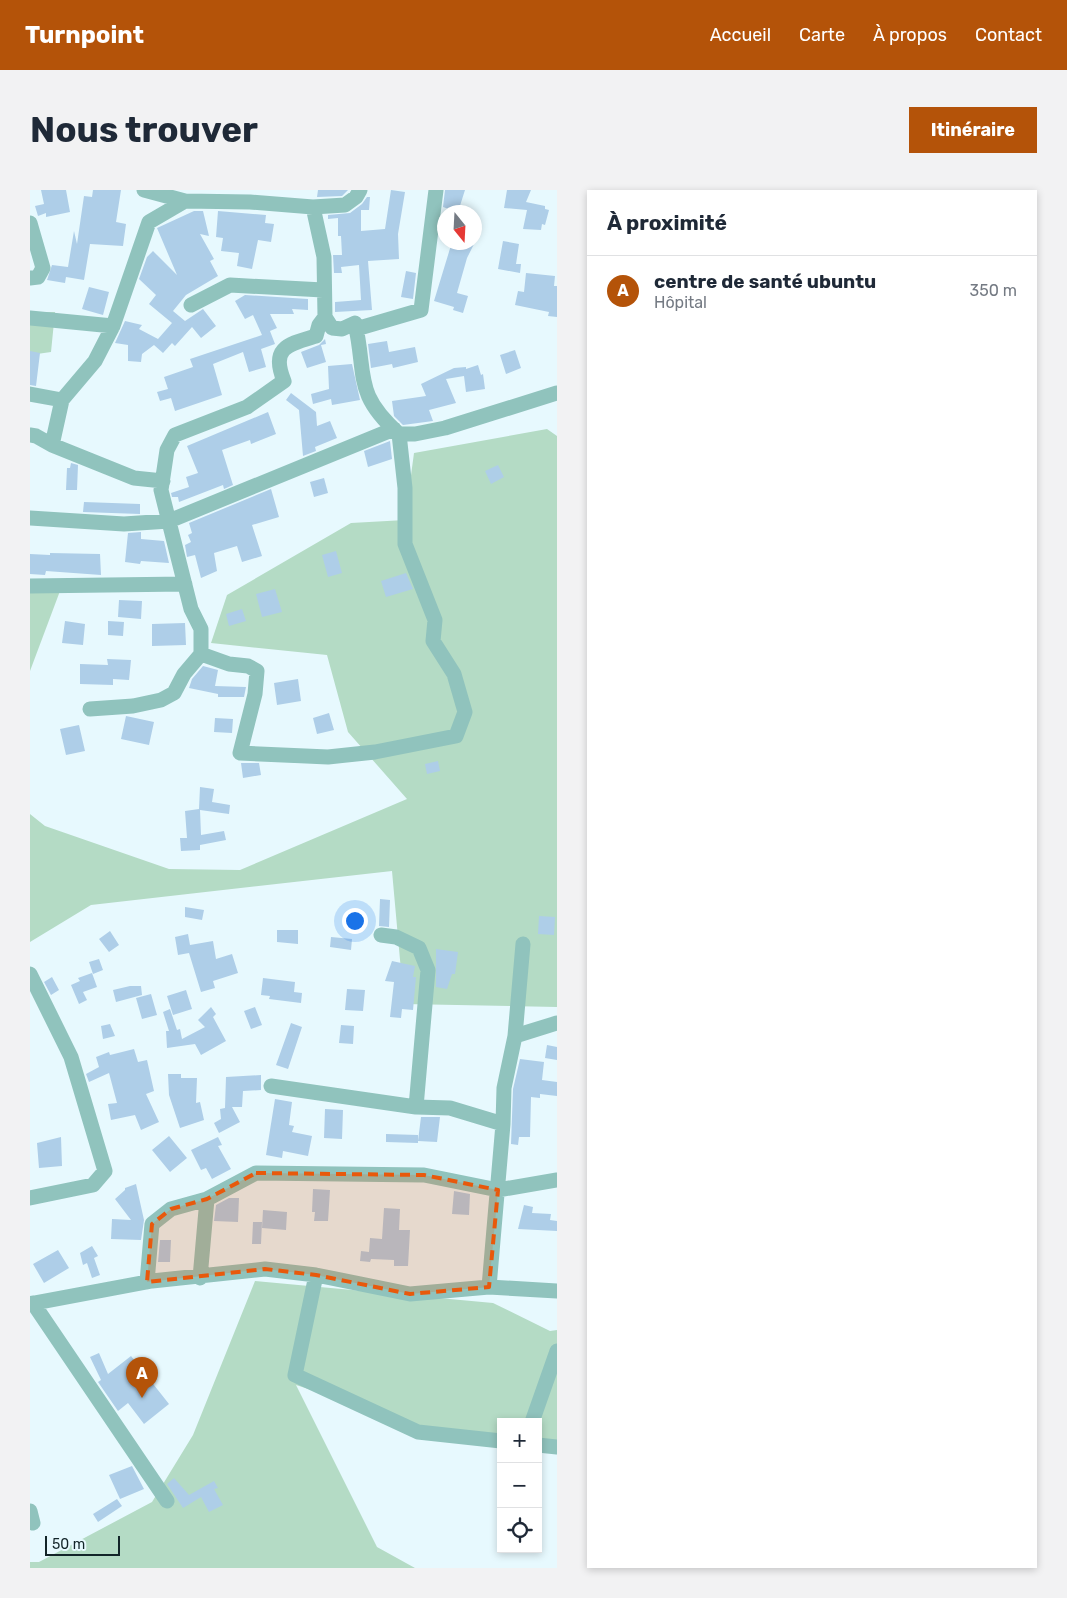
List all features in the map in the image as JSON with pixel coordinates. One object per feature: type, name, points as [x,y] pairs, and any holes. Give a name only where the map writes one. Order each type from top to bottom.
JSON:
[{"type":"street","points":[[144,190],[185,201],[250,202],[313,207],[345,205],[356,197],[360,190]]},
{"type":"street","points":[[356,329],[421,310],[436,190]]},
{"type":"street","points":[[52,445],[62,400],[95,361],[113,326],[149,222],[185,201]]},
{"type":"street","points":[[201,654],[229,664],[248,666],[257,671],[255,694],[240,753],[328,757],[375,752],[456,736],[465,712],[454,674],[433,641],[436,620],[405,544],[405,488],[397,431],[371,403],[365,390],[355,323],[342,329],[332,328],[326,317],[323,290],[324,258],[313,207]]},
{"type":"street","points":[[30,223],[43,268],[38,277],[30,278]]},
{"type":"street","points":[[191,305],[230,285],[323,290]]},
{"type":"street","points":[[90,709],[133,706],[161,700],[174,693],[184,674],[201,654],[201,629],[190,609],[161,490],[167,450],[175,435],[247,407],[274,390],[284,380],[278,367],[280,354],[285,346],[316,336],[319,325],[326,317]]},
{"type":"street","points":[[30,318],[113,326]]},
{"type":"street","points":[[30,394],[62,400]]},
{"type":"street","points":[[30,518],[124,524],[169,521],[397,431],[415,434],[445,428],[557,394]]},
{"type":"street","points":[[30,435],[134,478],[163,481]]},
{"type":"street","points":[[30,586],[185,584]]},
{"type":"street","points":[[381,935],[396,937],[418,948],[428,970],[416,1107]]},
{"type":"street","points":[[489,1288],[503,1124],[504,1088],[515,1036],[523,944]]},
{"type":"street","points":[[30,974],[71,1056],[105,1171],[93,1185],[30,1198]]},
{"type":"street","points":[[515,1036],[557,1023]]},
{"type":"street","points":[[271,1086],[416,1107],[450,1108],[503,1124]]},
{"type":"street","points":[[147,1282],[152,1224],[171,1209],[207,1199],[256,1173],[424,1176],[498,1190],[557,1180]]},
{"type":"street","points":[[200,1278],[207,1199]]},
{"type":"street","points":[[168,1501],[32,1304],[147,1282],[265,1270],[316,1274],[410,1294],[489,1288],[557,1291]]},
{"type":"street","points":[[316,1274],[295,1375],[418,1432],[497,1441]]},
{"type":"street","points":[[533,1418],[557,1350]]},
{"type":"street","points":[[542,1445],[557,1447]]},
{"type":"highlighted area","points":[[256,1173],[424,1175],[498,1190],[489,1287],[410,1294],[316,1275],[265,1269],[147,1282],[152,1224],[171,1209],[207,1199]]},
{"type":"green space","points":[[30,312],[55,312],[51,352],[30,355]]},
{"type":"green space","points":[[547,429],[557,436],[557,1007],[404,1004],[392,871],[91,905],[30,942],[30,814],[45,826],[169,869],[240,870],[407,799],[348,732],[327,655],[211,643],[227,595],[351,523],[405,520],[414,453]]},
{"type":"green space","points":[[60,591],[30,671],[30,592]]},
{"type":"green space","points":[[255,1281],[493,1303],[550,1331],[557,1330],[557,1449],[542,1447],[542,1418],[497,1418],[497,1438],[419,1425],[296,1385],[377,1547],[415,1568],[30,1568],[30,1562],[39,1562],[152,1502],[193,1435]]},
{"type":"building","points":[[41,190],[66,190],[70,212],[46,217],[46,213],[38,216],[35,206],[44,204]]},
{"type":"building","points":[[93,190],[121,190],[116,222],[126,224],[123,246],[90,244],[84,280],[66,277],[65,283],[47,280],[52,265],[68,267],[74,231],[77,244],[84,196],[92,197]]},
{"type":"building","points":[[318,190],[348,190],[342,196],[317,197]]},
{"type":"building","points":[[391,190],[405,192],[398,234],[399,259],[368,261],[372,310],[335,312],[335,302],[361,300],[359,265],[341,267],[342,273],[334,273],[333,255],[342,255],[341,236],[338,236],[338,218],[328,219],[328,215],[350,213],[362,204],[367,197],[370,197],[369,210],[361,210],[361,231],[385,229]]},
{"type":"building","points":[[445,190],[465,190],[460,205],[443,205]]},
{"type":"building","points":[[507,190],[531,190],[526,202],[545,206],[545,209],[549,210],[545,225],[542,224],[541,230],[523,229],[527,210],[504,208]]},
{"type":"building","points":[[194,211],[203,211],[209,236],[200,234],[214,259],[210,261],[218,276],[186,295],[173,311],[185,321],[203,309],[216,326],[201,338],[192,327],[175,346],[172,343],[163,353],[154,345],[142,354],[141,362],[128,361],[128,345],[115,343],[125,321],[142,325],[139,329],[158,339],[172,323],[149,304],[156,295],[139,279],[147,257],[153,251],[177,275],[157,228]]},
{"type":"building","points":[[218,211],[266,215],[265,223],[274,224],[271,242],[258,240],[252,269],[237,266],[239,253],[221,251],[223,238],[216,237]]},
{"type":"building","points":[[503,241],[519,244],[516,264],[521,264],[520,273],[498,269]]},
{"type":"building","points":[[450,250],[471,250],[457,293],[468,296],[463,313],[453,310],[454,307],[434,301]]},
{"type":"building","points":[[406,271],[416,273],[413,299],[401,297]]},
{"type":"building","points":[[526,273],[555,276],[554,286],[557,286],[557,317],[548,316],[549,312],[515,305],[518,291],[524,292]]},
{"type":"building","points":[[89,287],[109,292],[103,315],[82,309]]},
{"type":"building","points":[[245,295],[308,299],[308,310],[292,309],[294,314],[270,314],[277,328],[270,331],[275,344],[261,349],[266,367],[249,372],[243,352],[213,364],[222,395],[175,411],[171,398],[160,401],[157,392],[168,389],[164,377],[193,367],[190,359],[262,335],[253,315],[245,319],[235,301]]},
{"type":"building","points":[[325,339],[326,344],[321,345],[326,362],[307,368],[301,352],[319,345]]},
{"type":"building","points":[[387,341],[389,352],[415,347],[418,362],[393,368],[392,364],[371,368],[368,344]]},
{"type":"building","points":[[515,350],[521,368],[506,374],[500,355]]},
{"type":"building","points":[[30,351],[40,353],[36,386],[30,385]]},
{"type":"building","points":[[352,364],[360,400],[332,405],[331,399],[313,404],[311,394],[329,389],[328,366]]},
{"type":"building","points":[[478,365],[481,375],[483,374],[485,389],[466,392],[464,376],[446,379],[456,403],[429,410],[433,421],[403,425],[394,416],[392,401],[426,396],[421,384],[454,368],[466,367],[466,369]]},
{"type":"building","points":[[291,393],[316,412],[317,426],[330,421],[337,438],[315,447],[316,451],[303,456],[299,410],[286,400]]},
{"type":"building","points":[[268,412],[276,434],[251,444],[250,440],[222,450],[233,485],[224,489],[223,485],[179,502],[178,497],[172,497],[171,493],[189,487],[186,477],[198,473],[187,446]]},
{"type":"building","points":[[390,441],[392,459],[368,467],[364,451]]},
{"type":"building","points":[[71,463],[78,465],[77,490],[66,490],[67,468],[70,468]]},
{"type":"building","points":[[498,465],[504,477],[491,484],[485,471]]},
{"type":"building","points":[[324,478],[328,493],[314,497],[310,482]]},
{"type":"building","points":[[271,489],[279,517],[252,525],[262,556],[242,562],[237,546],[214,553],[217,571],[201,578],[195,555],[187,557],[185,545],[191,542],[188,535],[192,533],[189,523]]},
{"type":"building","points":[[84,502],[140,504],[140,514],[83,512]]},
{"type":"building","points":[[141,532],[141,539],[164,541],[169,563],[141,561],[140,564],[125,562],[128,533]]},
{"type":"building","points":[[336,551],[342,573],[328,577],[322,555]]},
{"type":"building","points":[[50,553],[100,554],[101,575],[46,571],[45,575],[30,574],[30,554],[50,555]]},
{"type":"building","points":[[406,573],[413,589],[386,597],[381,581]]},
{"type":"building","points":[[275,589],[282,612],[262,617],[256,594]]},
{"type":"building","points":[[119,600],[142,601],[141,619],[118,617]]},
{"type":"building","points":[[242,609],[246,621],[229,626],[226,614]]},
{"type":"building","points":[[65,621],[85,624],[83,645],[62,643]]},
{"type":"building","points":[[108,621],[124,622],[123,636],[108,635]]},
{"type":"building","points":[[185,623],[186,645],[152,646],[152,624]]},
{"type":"building","points":[[107,659],[131,660],[129,680],[113,679],[113,685],[80,684],[80,664],[108,665]]},
{"type":"building","points":[[203,666],[218,670],[215,686],[246,687],[244,697],[218,697],[218,694],[189,688],[192,679]]},
{"type":"building","points":[[298,679],[301,701],[277,705],[274,683]]},
{"type":"building","points":[[329,713],[334,730],[317,734],[313,718]]},
{"type":"building","points":[[126,716],[154,722],[149,745],[121,739]]},
{"type":"building","points":[[215,718],[233,719],[232,733],[214,732]]},
{"type":"building","points":[[79,725],[85,751],[66,755],[60,729]]},
{"type":"building","points":[[438,761],[440,771],[427,774],[425,764]]},
{"type":"building","points":[[241,763],[259,763],[261,775],[243,778]]},
{"type":"building","points":[[200,787],[214,789],[212,802],[230,805],[229,814],[200,810],[201,835],[224,831],[226,840],[200,845],[200,850],[181,851],[180,838],[187,838],[185,811],[199,809]]},
{"type":"building","points":[[380,899],[390,900],[389,927],[379,926]]},
{"type":"building","points":[[185,907],[204,910],[202,920],[185,917]]},
{"type":"building","points":[[539,916],[555,917],[554,935],[538,934]]},
{"type":"building","points":[[277,930],[298,930],[298,944],[277,942]]},
{"type":"building","points":[[110,931],[119,945],[109,952],[99,939]]},
{"type":"building","points":[[188,934],[190,945],[213,941],[216,959],[232,954],[238,973],[213,981],[215,988],[201,992],[189,953],[178,955],[175,937]]},
{"type":"building","points":[[331,937],[352,939],[351,950],[330,947]]},
{"type":"building","points":[[436,949],[458,952],[455,974],[452,974],[447,989],[436,987]]},
{"type":"building","points":[[99,959],[103,970],[93,974],[89,962]]},
{"type":"building","points":[[392,961],[415,966],[413,1010],[402,1009],[401,1018],[390,1017],[394,982],[385,981]]},
{"type":"building","points":[[92,973],[97,987],[83,992],[87,1000],[79,1004],[71,985],[80,981],[78,978]]},
{"type":"building","points":[[52,977],[59,990],[51,995],[44,982]]},
{"type":"building","points":[[263,978],[295,982],[294,992],[302,993],[301,1003],[269,999],[270,996],[261,995]]},
{"type":"building","points":[[130,986],[141,986],[142,995],[116,1002],[113,990]]},
{"type":"building","points":[[347,989],[365,990],[363,1011],[345,1010]]},
{"type":"building","points":[[186,990],[192,1009],[173,1015],[167,996]]},
{"type":"building","points":[[151,994],[157,1015],[142,1019],[136,998]]},
{"type":"building","points":[[211,1007],[216,1014],[213,1017],[226,1041],[201,1055],[195,1044],[167,1048],[166,1031],[169,1031],[163,1012],[170,1009],[177,1030],[180,1029],[182,1039],[205,1027],[198,1020]]},
{"type":"building","points":[[255,1007],[262,1025],[251,1029],[244,1011]]},
{"type":"building","points":[[291,1023],[302,1027],[288,1069],[276,1065]]},
{"type":"building","points":[[110,1024],[115,1036],[103,1039],[101,1026]]},
{"type":"building","points":[[341,1025],[354,1026],[353,1044],[339,1043]]},
{"type":"building","points":[[547,1045],[557,1047],[557,1060],[545,1058]]},
{"type":"building","points":[[134,1049],[138,1062],[147,1060],[154,1091],[146,1094],[159,1122],[141,1130],[135,1115],[111,1120],[108,1104],[117,1103],[109,1073],[89,1082],[86,1074],[99,1067],[96,1057],[109,1052],[110,1055]]},
{"type":"building","points":[[520,1059],[544,1062],[542,1080],[557,1082],[557,1096],[540,1094],[540,1098],[531,1097],[530,1137],[519,1137],[518,1145],[511,1144],[513,1089]]},
{"type":"building","points":[[168,1074],[181,1074],[181,1078],[197,1078],[196,1103],[200,1102],[204,1120],[180,1128],[169,1095]]},
{"type":"building","points":[[261,1075],[261,1090],[243,1091],[242,1107],[232,1107],[240,1122],[219,1133],[214,1123],[221,1119],[220,1109],[225,1108],[226,1077]]},
{"type":"building","points":[[275,1099],[292,1102],[289,1125],[294,1126],[292,1132],[312,1136],[308,1156],[283,1151],[282,1158],[266,1155]]},
{"type":"building","points":[[325,1109],[343,1110],[342,1139],[324,1138]]},
{"type":"building","points":[[421,1117],[440,1117],[437,1142],[418,1141]]},
{"type":"building","points":[[386,1134],[418,1135],[418,1143],[386,1142]]},
{"type":"building","points":[[169,1136],[187,1158],[170,1172],[152,1150]]},
{"type":"building","points":[[61,1137],[62,1166],[39,1168],[37,1143]]},
{"type":"building","points":[[218,1137],[222,1145],[218,1146],[231,1169],[212,1179],[206,1168],[201,1170],[191,1150]]},
{"type":"building","points":[[136,1184],[144,1220],[141,1240],[111,1239],[112,1219],[131,1220],[115,1199],[125,1188]]},
{"type":"building","points":[[313,1189],[330,1190],[328,1221],[314,1221],[315,1212],[312,1212]]},
{"type":"building","points":[[454,1191],[470,1194],[469,1215],[452,1214]]},
{"type":"building","points":[[229,1198],[239,1198],[238,1222],[214,1221],[216,1205]]},
{"type":"building","points":[[524,1205],[533,1207],[532,1213],[551,1214],[550,1220],[557,1221],[557,1231],[518,1229]]},
{"type":"building","points":[[384,1208],[400,1209],[399,1230],[410,1230],[408,1266],[394,1266],[394,1260],[371,1259],[370,1262],[360,1261],[361,1251],[369,1252],[370,1238],[382,1239]]},
{"type":"building","points":[[263,1210],[287,1212],[286,1230],[262,1228]]},
{"type":"building","points":[[253,1222],[262,1222],[261,1244],[252,1244]]},
{"type":"building","points":[[160,1240],[171,1240],[170,1262],[158,1262]]},
{"type":"building","points":[[92,1246],[98,1256],[94,1258],[100,1275],[92,1278],[87,1263],[83,1265],[80,1253]]},
{"type":"building","points":[[58,1250],[69,1268],[44,1283],[33,1264]]},
{"type":"building","points":[[99,1353],[108,1374],[131,1356],[169,1404],[144,1424],[128,1403],[118,1411],[98,1382],[101,1380],[90,1357]]},
{"type":"building","points":[[132,1466],[144,1489],[120,1499],[109,1475]]},
{"type":"building","points":[[174,1478],[189,1495],[214,1481],[218,1488],[214,1489],[223,1505],[209,1512],[201,1497],[183,1508],[167,1484]]},
{"type":"building","points":[[117,1499],[122,1506],[98,1522],[93,1514]]},
{"type":"place","name":"centre de santé ubuntu","points":[[142,1398]]}]
